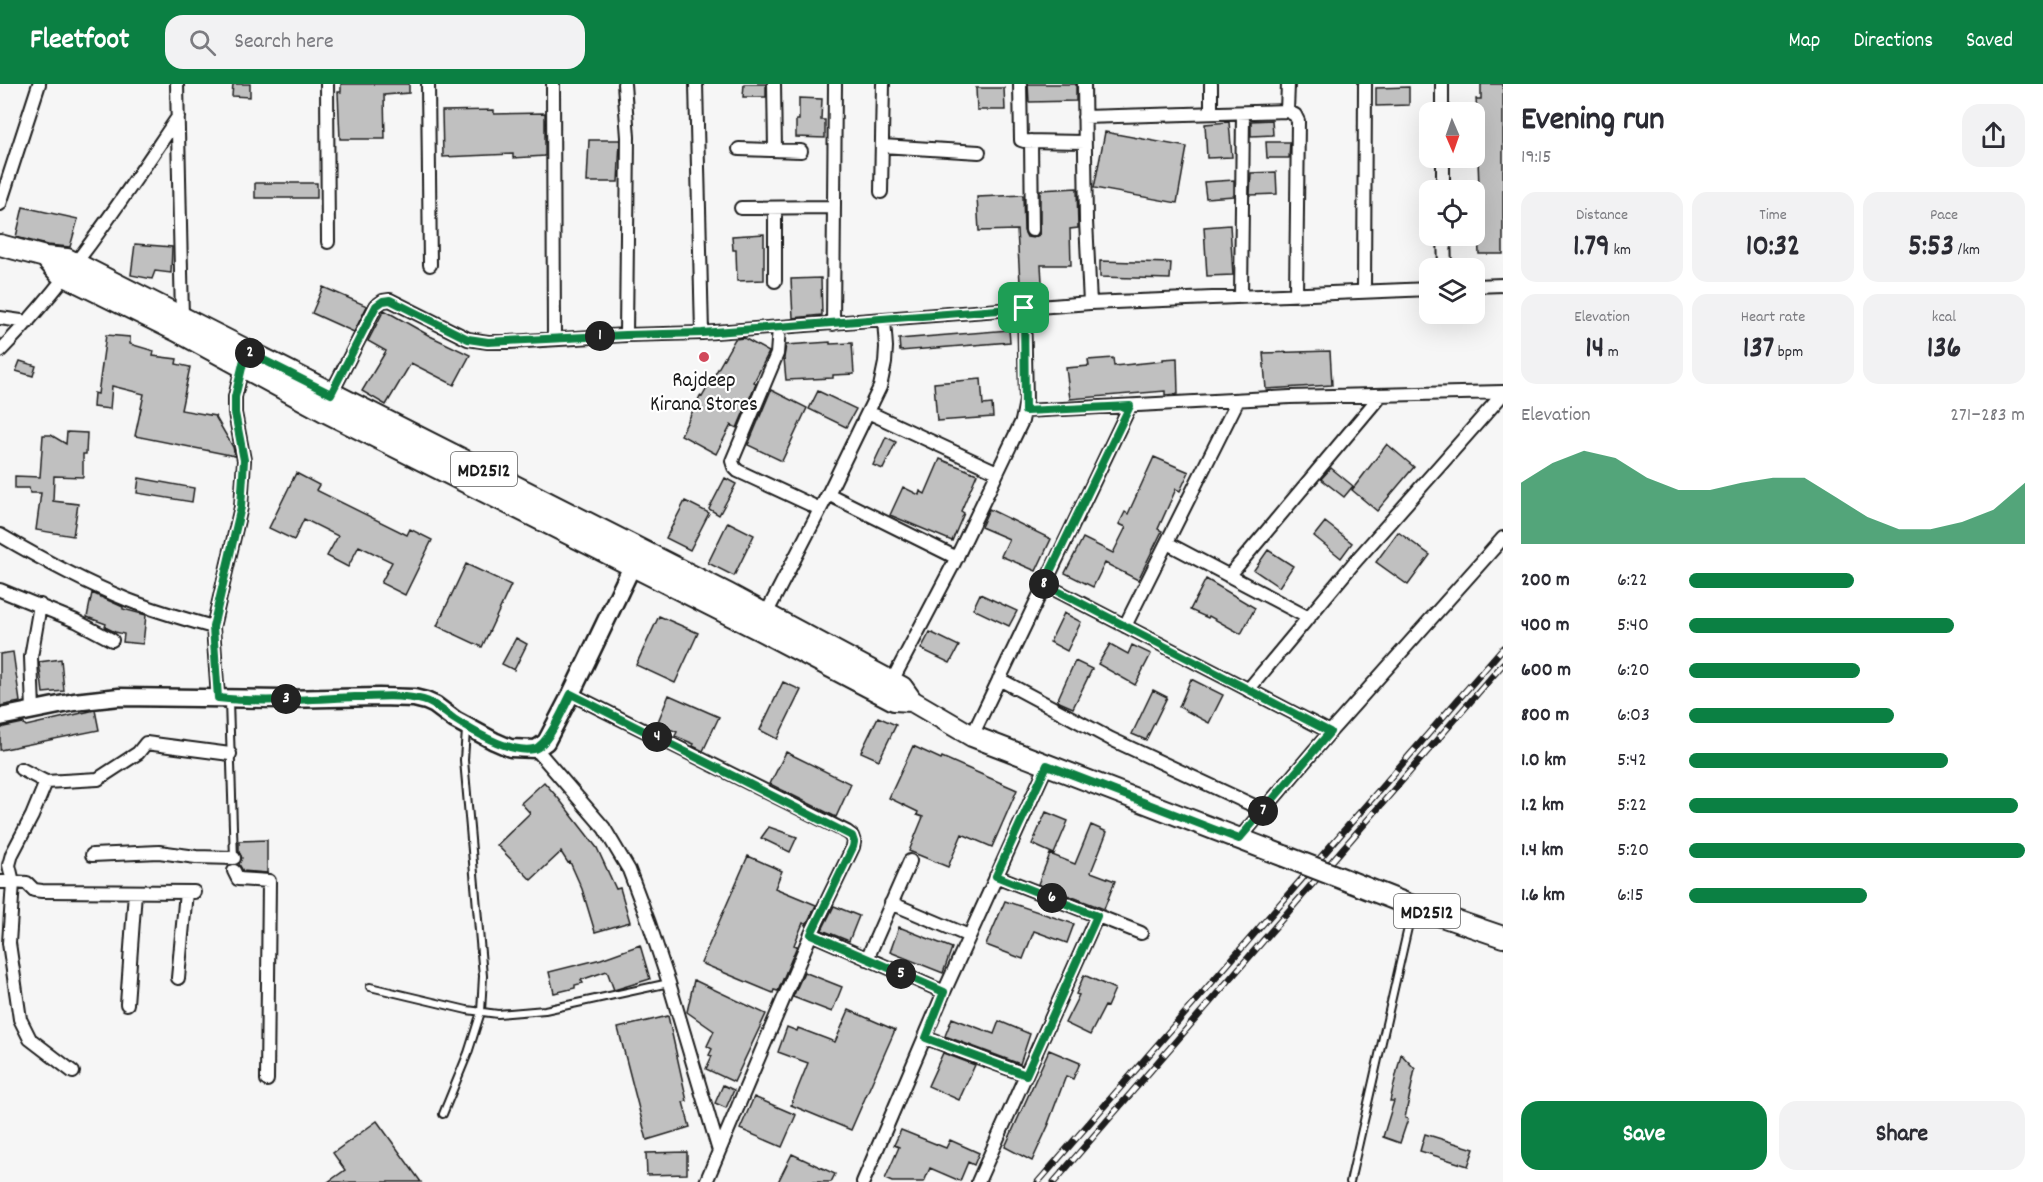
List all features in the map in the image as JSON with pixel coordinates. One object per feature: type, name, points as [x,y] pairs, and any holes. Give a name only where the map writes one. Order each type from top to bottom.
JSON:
[{"type":"main road","name":"MD2512","points":[[0,245],[45,257],[59,273],[72,270],[182,318],[324,411],[636,558],[766,614],[892,681],[902,687],[912,701],[972,736],[1412,906],[1503,937]]},
{"type":"main road","name":"MD2512","points":[[72,270],[177,331],[331,394],[636,558],[758,629],[894,700],[912,701]]},
{"type":"street","points":[[0,204],[39,84]]},
{"type":"street","points":[[177,84],[182,318]]},
{"type":"street","points":[[327,84],[328,242]]},
{"type":"street","points":[[428,84],[430,265]]},
{"type":"street","points":[[553,84],[554,339]]},
{"type":"street","points":[[624,84],[628,137],[626,335]]},
{"type":"street","points":[[696,84],[702,333]]},
{"type":"street","points":[[774,84],[775,150]]},
{"type":"street","points":[[832,324],[835,84]]},
{"type":"street","points":[[881,192],[883,84]]},
{"type":"street","points":[[1020,84],[1019,135],[1021,140],[1084,142]]},
{"type":"street","points":[[1084,84],[1090,303]]},
{"type":"street","points":[[1211,84],[1211,113]]},
{"type":"street","points":[[1287,111],[1288,84]]},
{"type":"street","points":[[1364,292],[1365,84]]},
{"type":"street","points":[[1442,84],[1442,102]]},
{"type":"street","points":[[1084,117],[1287,111],[1295,114],[1298,121],[1296,295]]},
{"type":"street","points":[[1241,297],[1243,113]]},
{"type":"street","points":[[0,351],[72,270],[178,117]]},
{"type":"street","points":[[1031,141],[1032,230]]},
{"type":"street","points":[[882,146],[979,152]]},
{"type":"street","points":[[739,149],[801,151]]},
{"type":"street","points":[[741,208],[834,207]]},
{"type":"street","points":[[775,208],[775,281]]},
{"type":"street","points":[[1485,286],[1503,285]]},
{"type":"street","points":[[331,394],[376,306],[383,301],[390,300],[468,339],[509,342],[779,328],[1090,303],[1419,290]]},
{"type":"street","points":[[892,681],[957,558],[1025,411],[1024,308]]},
{"type":"street","points":[[0,318],[28,322]]},
{"type":"street","points":[[766,614],[880,387],[886,347],[884,320]]},
{"type":"street","points":[[779,328],[777,354],[732,461],[738,471],[820,509]]},
{"type":"street","points":[[223,698],[213,627],[241,507],[244,460],[235,413],[235,397],[244,359]]},
{"type":"street","points":[[1025,411],[1290,397],[1503,393]]},
{"type":"street","points":[[1248,690],[1353,564],[1503,393]]},
{"type":"street","points":[[1229,576],[1381,395]]},
{"type":"street","points":[[1125,626],[1238,400]]},
{"type":"street","points":[[972,736],[1130,406]]},
{"type":"street","points":[[868,412],[997,472]]},
{"type":"street","points":[[828,494],[957,558]]},
{"type":"street","points":[[0,535],[76,576],[128,600],[213,627]]},
{"type":"street","points":[[1239,839],[1330,732],[1503,538]]},
{"type":"street","points":[[1167,543],[1309,618]]},
{"type":"street","points":[[0,717],[74,702],[119,697],[414,698],[435,705],[467,726],[510,748],[536,749],[546,742],[636,558]]},
{"type":"street","points":[[1044,584],[1330,732]]},
{"type":"street","points":[[0,590],[40,605],[112,640]]},
{"type":"street","points":[[33,710],[31,657],[40,605]]},
{"type":"street","points":[[999,679],[1111,739],[1263,810]]},
{"type":"street","points":[[571,694],[852,836],[854,842],[811,934],[706,1182]]},
{"type":"street","points":[[21,769],[46,782],[98,779],[138,753],[146,743],[230,754]]},
{"type":"street","points":[[536,749],[604,828],[629,870],[669,983],[719,1151]]},
{"type":"street","points":[[863,1182],[944,992],[1047,765]]},
{"type":"street","points":[[46,782],[9,865],[6,882],[9,943],[20,1019],[30,1039],[73,1072]]},
{"type":"street","points":[[92,855],[159,852],[196,857],[234,858]]},
{"type":"street","points":[[867,959],[910,861]]},
{"type":"street","points":[[234,871],[238,879],[269,881],[267,1080]]},
{"type":"street","points":[[996,876],[1141,933]]},
{"type":"street","points":[[6,882],[27,883],[34,890],[190,892],[178,978]]},
{"type":"street","points":[[127,1004],[135,892]]},
{"type":"street","points":[[891,903],[969,936]]},
{"type":"street","points":[[978,1182],[1097,916]]},
{"type":"street","points":[[811,934],[944,992]]},
{"type":"street","points":[[926,1038],[1026,1075]]},
{"type":"lane","points":[[223,698],[230,754],[234,871]]},
{"type":"lane","points":[[443,1114],[468,1053],[481,1012],[483,976],[464,760],[467,726]]},
{"type":"lane","points":[[1350,1182],[1412,906]]},
{"type":"lane","points":[[370,987],[481,1012],[508,1014],[545,1010],[669,983]]},
{"type":"building","points":[[233,84],[250,84],[250,97],[232,96]]},
{"type":"building","points":[[341,84],[409,84],[409,93],[384,95],[385,139],[340,139],[338,92],[341,92]]},
{"type":"building","points":[[744,84],[766,84],[766,97],[743,97]]},
{"type":"building","points":[[1028,84],[1076,84],[1076,101],[1029,102]]},
{"type":"building","points":[[1481,84],[1503,84],[1503,254],[1479,254],[1479,246],[1485,246],[1485,180],[1479,180],[1478,168],[1485,168],[1485,102],[1476,102],[1476,99],[1481,99]]},
{"type":"building","points":[[1409,87],[1409,105],[1376,106],[1376,88]]},
{"type":"building","points":[[976,88],[1004,88],[1005,110],[977,110]]},
{"type":"building","points":[[799,98],[822,99],[821,120],[825,120],[825,138],[796,137]]},
{"type":"building","points":[[494,110],[494,114],[545,113],[545,156],[513,158],[513,154],[443,157],[442,111]]},
{"type":"building","points":[[1272,120],[1273,135],[1251,136],[1251,121]]},
{"type":"building","points":[[1229,122],[1232,157],[1207,158],[1205,124]]},
{"type":"building","points":[[1105,132],[1187,147],[1177,203],[1094,188]]},
{"type":"building","points":[[589,140],[620,140],[618,182],[587,182]]},
{"type":"building","points":[[1266,142],[1290,142],[1289,158],[1267,158]]},
{"type":"building","points":[[1276,172],[1277,194],[1250,195],[1251,173]]},
{"type":"building","points":[[1234,180],[1234,196],[1206,198],[1204,182]]},
{"type":"building","points":[[255,183],[317,183],[317,198],[255,198]]},
{"type":"building","points":[[1077,188],[1078,228],[1070,229],[1071,265],[1041,265],[1043,298],[1021,300],[1017,230],[979,231],[977,197],[1023,195],[1024,231],[1027,237],[1033,238],[1039,235],[1040,230],[1040,190]]},
{"type":"building","points":[[23,207],[78,219],[70,247],[47,245],[16,237]]},
{"type":"building","points":[[1230,225],[1233,275],[1207,276],[1204,227]]},
{"type":"building","points":[[764,234],[764,280],[737,281],[736,250],[733,250],[732,236]]},
{"type":"building","points":[[135,244],[172,247],[171,273],[155,271],[152,279],[131,275]]},
{"type":"building","points":[[1100,261],[1171,263],[1170,279],[1100,277]]},
{"type":"building","points":[[821,278],[822,315],[793,318],[791,279]]},
{"type":"building","points":[[323,287],[367,306],[354,332],[312,313]]},
{"type":"building","points":[[384,310],[470,355],[454,385],[411,363],[386,405],[362,391],[386,351],[368,341]]},
{"type":"building","points":[[1009,330],[1010,342],[900,351],[899,339]]},
{"type":"building","points":[[106,335],[130,337],[130,344],[154,351],[153,356],[177,359],[176,364],[190,367],[181,410],[215,416],[233,447],[235,456],[135,436],[144,394],[112,386],[110,409],[93,407],[94,393],[98,394]]},
{"type":"building","points":[[744,338],[769,352],[754,382],[756,383],[737,428],[731,425],[716,454],[681,435],[700,396],[702,397],[735,339]]},
{"type":"building","points":[[830,342],[830,344],[852,343],[854,374],[833,375],[833,378],[786,380],[784,358],[786,345]]},
{"type":"building","points":[[1330,351],[1332,385],[1266,389],[1263,353]]},
{"type":"building","points":[[1113,358],[1114,366],[1177,358],[1178,394],[1165,395],[1165,391],[1070,399],[1066,368],[1089,366],[1088,360]]},
{"type":"building","points":[[20,361],[36,366],[33,376],[16,371]]},
{"type":"building","points":[[981,379],[983,405],[992,404],[993,417],[937,421],[934,383]]},
{"type":"building","points":[[771,390],[807,408],[782,461],[748,445]]},
{"type":"building","points":[[818,391],[856,409],[846,427],[809,409]]},
{"type":"building","points":[[67,432],[87,433],[86,454],[83,454],[83,477],[54,476],[53,501],[78,504],[73,536],[36,530],[41,493],[30,493],[29,488],[15,488],[15,476],[40,477],[43,435],[51,435],[66,444]]},
{"type":"building","points":[[886,437],[896,442],[883,469],[873,465]]},
{"type":"building","points":[[1387,444],[1414,467],[1377,511],[1352,490]]},
{"type":"building","points":[[1154,457],[1189,472],[1180,491],[1176,489],[1158,529],[1162,531],[1138,580],[1105,563],[1093,587],[1065,573],[1083,538],[1113,553],[1126,527],[1119,524],[1125,512],[1128,514]]},
{"type":"building","points":[[940,459],[977,474],[961,511],[964,513],[952,541],[890,515],[903,487],[919,495],[920,491],[925,494]]},
{"type":"building","points":[[1331,468],[1353,486],[1344,497],[1321,479]]},
{"type":"building","points":[[296,473],[319,485],[316,490],[407,535],[410,529],[432,540],[405,595],[381,583],[392,562],[359,546],[348,567],[327,556],[338,536],[304,519],[294,540],[269,528]]},
{"type":"building","points":[[139,478],[194,488],[192,502],[137,493]]},
{"type":"building","points":[[725,478],[736,484],[719,515],[709,509]]},
{"type":"building","points":[[685,501],[709,513],[690,550],[666,538]]},
{"type":"building","points":[[989,509],[1051,539],[1036,571],[1001,556],[1009,539],[981,527]]},
{"type":"building","points":[[728,522],[754,535],[734,576],[708,563]]},
{"type":"building","points":[[1325,522],[1352,543],[1341,558],[1314,536]]},
{"type":"building","points":[[1398,532],[1430,555],[1408,585],[1376,562]]},
{"type":"building","points":[[1268,550],[1293,566],[1279,587],[1254,570]]},
{"type":"building","points":[[466,564],[511,585],[482,647],[437,626]]},
{"type":"building","points":[[1206,579],[1255,608],[1241,634],[1209,616],[1208,618],[1190,610]]},
{"type":"building","points":[[92,593],[123,609],[146,615],[143,644],[123,642],[124,634],[115,632],[105,627],[106,624],[87,617]]},
{"type":"building","points":[[980,594],[1017,611],[1009,626],[973,609]]},
{"type":"building","points":[[1064,613],[1081,622],[1067,651],[1050,642]]},
{"type":"building","points":[[659,616],[698,633],[675,683],[636,665]]},
{"type":"building","points":[[930,632],[959,646],[950,663],[921,649]]},
{"type":"building","points":[[516,638],[527,644],[514,670],[502,664]]},
{"type":"building","points":[[1110,644],[1128,654],[1132,645],[1151,654],[1135,685],[1098,664]]},
{"type":"building","points":[[13,652],[20,702],[0,706],[0,654]]},
{"type":"building","points":[[61,659],[64,691],[43,693],[39,662]]},
{"type":"building","points":[[1075,661],[1092,669],[1073,708],[1057,701]]},
{"type":"building","points":[[1191,679],[1223,695],[1209,723],[1179,707]]},
{"type":"building","points":[[783,682],[801,690],[777,739],[760,730]]},
{"type":"building","points":[[1153,690],[1167,697],[1146,740],[1132,734]]},
{"type":"building","points":[[669,695],[719,717],[703,751],[693,746],[694,744],[675,736],[677,732],[657,724]]},
{"type":"building","points":[[95,710],[99,730],[0,750],[0,729],[4,727],[23,723],[26,726]]},
{"type":"building","points":[[878,717],[896,725],[879,760],[861,752]]},
{"type":"building","points":[[913,746],[1017,790],[992,847],[962,834],[948,867],[909,851],[923,817],[917,815],[918,812],[889,798]]},
{"type":"building","points":[[786,752],[851,784],[836,817],[770,784]]},
{"type":"building","points":[[544,782],[597,848],[616,889],[620,888],[630,922],[595,932],[582,889],[570,862],[568,863],[561,852],[531,880],[497,845],[530,813],[521,803]]},
{"type":"building","points":[[1046,812],[1068,821],[1054,854],[1032,844]]},
{"type":"building","points":[[1091,825],[1107,832],[1091,872],[1115,881],[1104,909],[1038,884],[1050,854],[1075,864]]},
{"type":"building","points":[[769,827],[797,837],[790,852],[761,838]]},
{"type":"building","points":[[267,840],[267,873],[243,871],[239,864],[242,858],[239,852],[239,841]]},
{"type":"building","points":[[748,856],[782,871],[775,888],[816,905],[806,925],[803,923],[794,945],[797,946],[778,991],[774,990],[773,993],[701,963]]},
{"type":"building","points":[[1005,901],[1074,924],[1067,943],[1034,931],[1023,959],[986,945]]},
{"type":"building","points":[[834,906],[859,916],[849,941],[822,930]]},
{"type":"building","points":[[899,927],[952,948],[943,973],[890,952]]},
{"type":"building","points":[[640,945],[650,979],[614,990],[607,971],[581,980],[583,983],[575,985],[575,988],[554,993],[549,972],[601,959]]},
{"type":"building","points":[[804,972],[842,987],[832,1012],[793,997]]},
{"type":"building","points":[[1084,975],[1115,989],[1090,1035],[1065,1023],[1079,995],[1076,994]]},
{"type":"building","points":[[694,980],[766,1014],[734,1082],[706,1069],[712,1056],[709,1055],[712,1049],[707,1046],[714,1031],[687,1012]]},
{"type":"building","points":[[849,1010],[895,1030],[851,1130],[791,1105],[808,1063],[778,1052],[787,1027],[797,1031],[798,1028],[835,1042]]},
{"type":"building","points":[[668,1016],[687,1101],[683,1102],[690,1127],[647,1140],[618,1028]]},
{"type":"building","points":[[952,1018],[994,1034],[999,1021],[1030,1034],[1020,1064],[945,1036]]},
{"type":"building","points":[[1049,1050],[1080,1063],[1073,1079],[1066,1076],[1049,1124],[1032,1161],[1005,1147]]},
{"type":"building","points":[[943,1053],[975,1065],[959,1100],[928,1086]]},
{"type":"building","points":[[1401,1054],[1415,1069],[1405,1118],[1408,1119],[1400,1143],[1383,1137],[1394,1101],[1390,1101]]},
{"type":"building","points":[[723,1085],[734,1090],[726,1108],[715,1103]]},
{"type":"building","points":[[754,1097],[796,1115],[782,1147],[740,1129]]},
{"type":"building","points":[[377,1121],[421,1182],[328,1182],[345,1170],[333,1153]]},
{"type":"building","points":[[901,1130],[946,1148],[950,1140],[979,1153],[974,1165],[968,1162],[960,1181],[930,1168],[924,1182],[892,1182],[885,1179],[899,1147],[894,1145]]},
{"type":"building","points":[[1425,1134],[1474,1149],[1468,1166],[1420,1151]]},
{"type":"building","points":[[687,1152],[687,1174],[647,1175],[646,1153]]},
{"type":"building","points":[[792,1154],[835,1174],[831,1182],[778,1182]]},
{"type":"railway","points":[[1038,1182],[1503,648]]},
{"type":"railway","points":[[1054,1182],[1503,664]]},
{"type":"place","name":"Rajdeep Kirana Stores","points":[[704,357]]},
{"type":"route","points":[[390,300],[468,339],[488,342],[702,333],[1024,308],[1025,411],[1130,406],[1044,584],[1330,732],[1239,839],[1047,765],[996,876],[1097,916],[1026,1075],[926,1038],[944,992],[811,934],[853,847],[852,836],[571,694],[546,742],[536,749],[524,750],[510,748],[494,741],[455,720],[435,705],[414,698],[218,698],[213,627],[241,507],[244,460],[235,413],[235,397],[246,351],[331,394],[376,306],[383,301],[390,300]]}]
